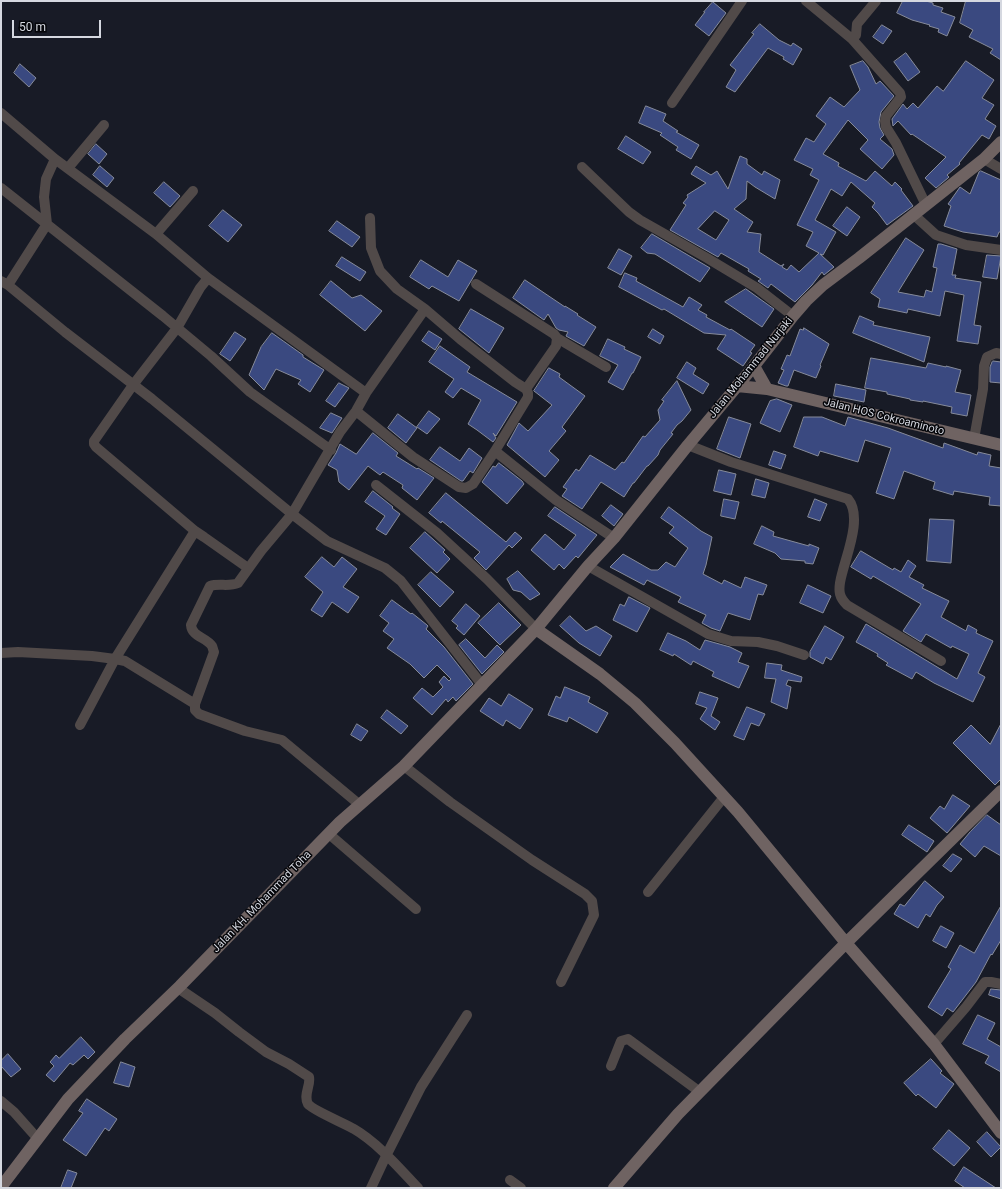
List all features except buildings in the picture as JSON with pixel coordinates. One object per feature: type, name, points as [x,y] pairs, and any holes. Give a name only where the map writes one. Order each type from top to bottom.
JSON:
[{"type":"street","points":[[672,103],[742,1]]},
{"type":"street","points":[[806,1],[853,38],[900,93],[900,99],[886,116],[884,121],[926,205]]},
{"type":"street","points":[[853,38],[857,24],[876,1]]},
{"type":"street","points":[[1,113],[55,159],[156,234],[208,278],[366,393]]},
{"type":"street","points":[[68,168],[104,125]]},
{"type":"street","name":"Jalan Mohammad Nurjaki","points":[[536,630],[588,566],[614,538],[793,316],[823,285],[984,159],[1001,142]]},
{"type":"street","points":[[55,159],[46,180],[44,197],[47,224],[4,283],[152,399],[327,541],[385,568],[401,581],[483,686]]},
{"type":"street","points":[[984,159],[1001,169]]},
{"type":"street","points":[[582,167],[629,212],[640,220],[757,288],[793,316]]},
{"type":"street","points":[[1,188],[177,328],[250,392],[330,450]]},
{"type":"street","points":[[156,234],[193,191]]},
{"type":"street","points":[[914,215],[936,235],[966,245],[1001,250]]},
{"type":"street","points":[[356,411],[413,457],[458,487],[466,488],[473,484],[528,397],[526,389],[460,339],[425,309],[397,289],[380,271],[371,248],[370,218]]},
{"type":"street","points":[[208,278],[200,288],[177,328],[133,385],[96,437],[94,444],[96,448],[195,532],[204,537],[246,571]]},
{"type":"street","points":[[476,284],[554,334],[557,338],[606,367]]},
{"type":"street","points":[[360,805],[282,740],[246,731],[199,714],[195,710],[195,704],[214,652],[212,645],[193,633],[191,625],[210,586],[214,584],[238,584],[275,533],[292,514],[340,432],[356,411],[366,393],[425,309]]},
{"type":"street","points":[[526,389],[556,346],[557,338]]},
{"type":"street","points":[[974,439],[983,389],[984,366],[987,357],[996,353],[1001,354]]},
{"type":"street","points":[[754,366],[767,389]]},
{"type":"street","name":"Jalan HOS Cokroaminoto","points":[[738,386],[767,389],[1001,445]]},
{"type":"street","points":[[688,445],[731,462],[848,499],[852,504],[854,515],[850,544],[839,584],[840,595],[846,605],[941,660]]},
{"type":"street","points":[[495,451],[556,500],[614,538]]},
{"type":"street","points":[[376,485],[437,533],[487,579],[536,630],[600,674],[635,703],[675,743],[724,796],[846,943],[934,1044],[1001,1133]]},
{"type":"street","points":[[80,725],[195,532]]},
{"type":"street","points":[[588,566],[708,634],[731,641],[758,642],[777,646],[804,655]]},
{"type":"street","name":"Jalan KH. Mohammad Toha","points":[[1,1187],[68,1099],[125,1039],[178,988],[340,822],[404,766],[536,630]]},
{"type":"street","points":[[1,653],[18,652],[92,656],[120,660],[195,704]]},
{"type":"street","points":[[404,766],[450,802],[532,860],[585,894],[592,901],[594,915],[561,982]]},
{"type":"street","points":[[614,1188],[678,1114],[846,943],[1001,791]]},
{"type":"street","points":[[648,892],[724,796]]},
{"type":"street","points":[[329,834],[416,909]]},
{"type":"street","points":[[934,1044],[986,982],[1001,984]]},
{"type":"street","points":[[178,988],[215,1013],[266,1052],[305,1073],[311,1082],[308,1090],[308,1104],[356,1130],[373,1143],[418,1188]]},
{"type":"street","points":[[371,1188],[421,1087],[467,1015]]},
{"type":"street","points":[[611,1066],[621,1041],[628,1040],[700,1092]]},
{"type":"street","points":[[1,1101],[14,1112],[38,1139]]},
{"type":"street","points":[[510,1180],[521,1188]]}]
